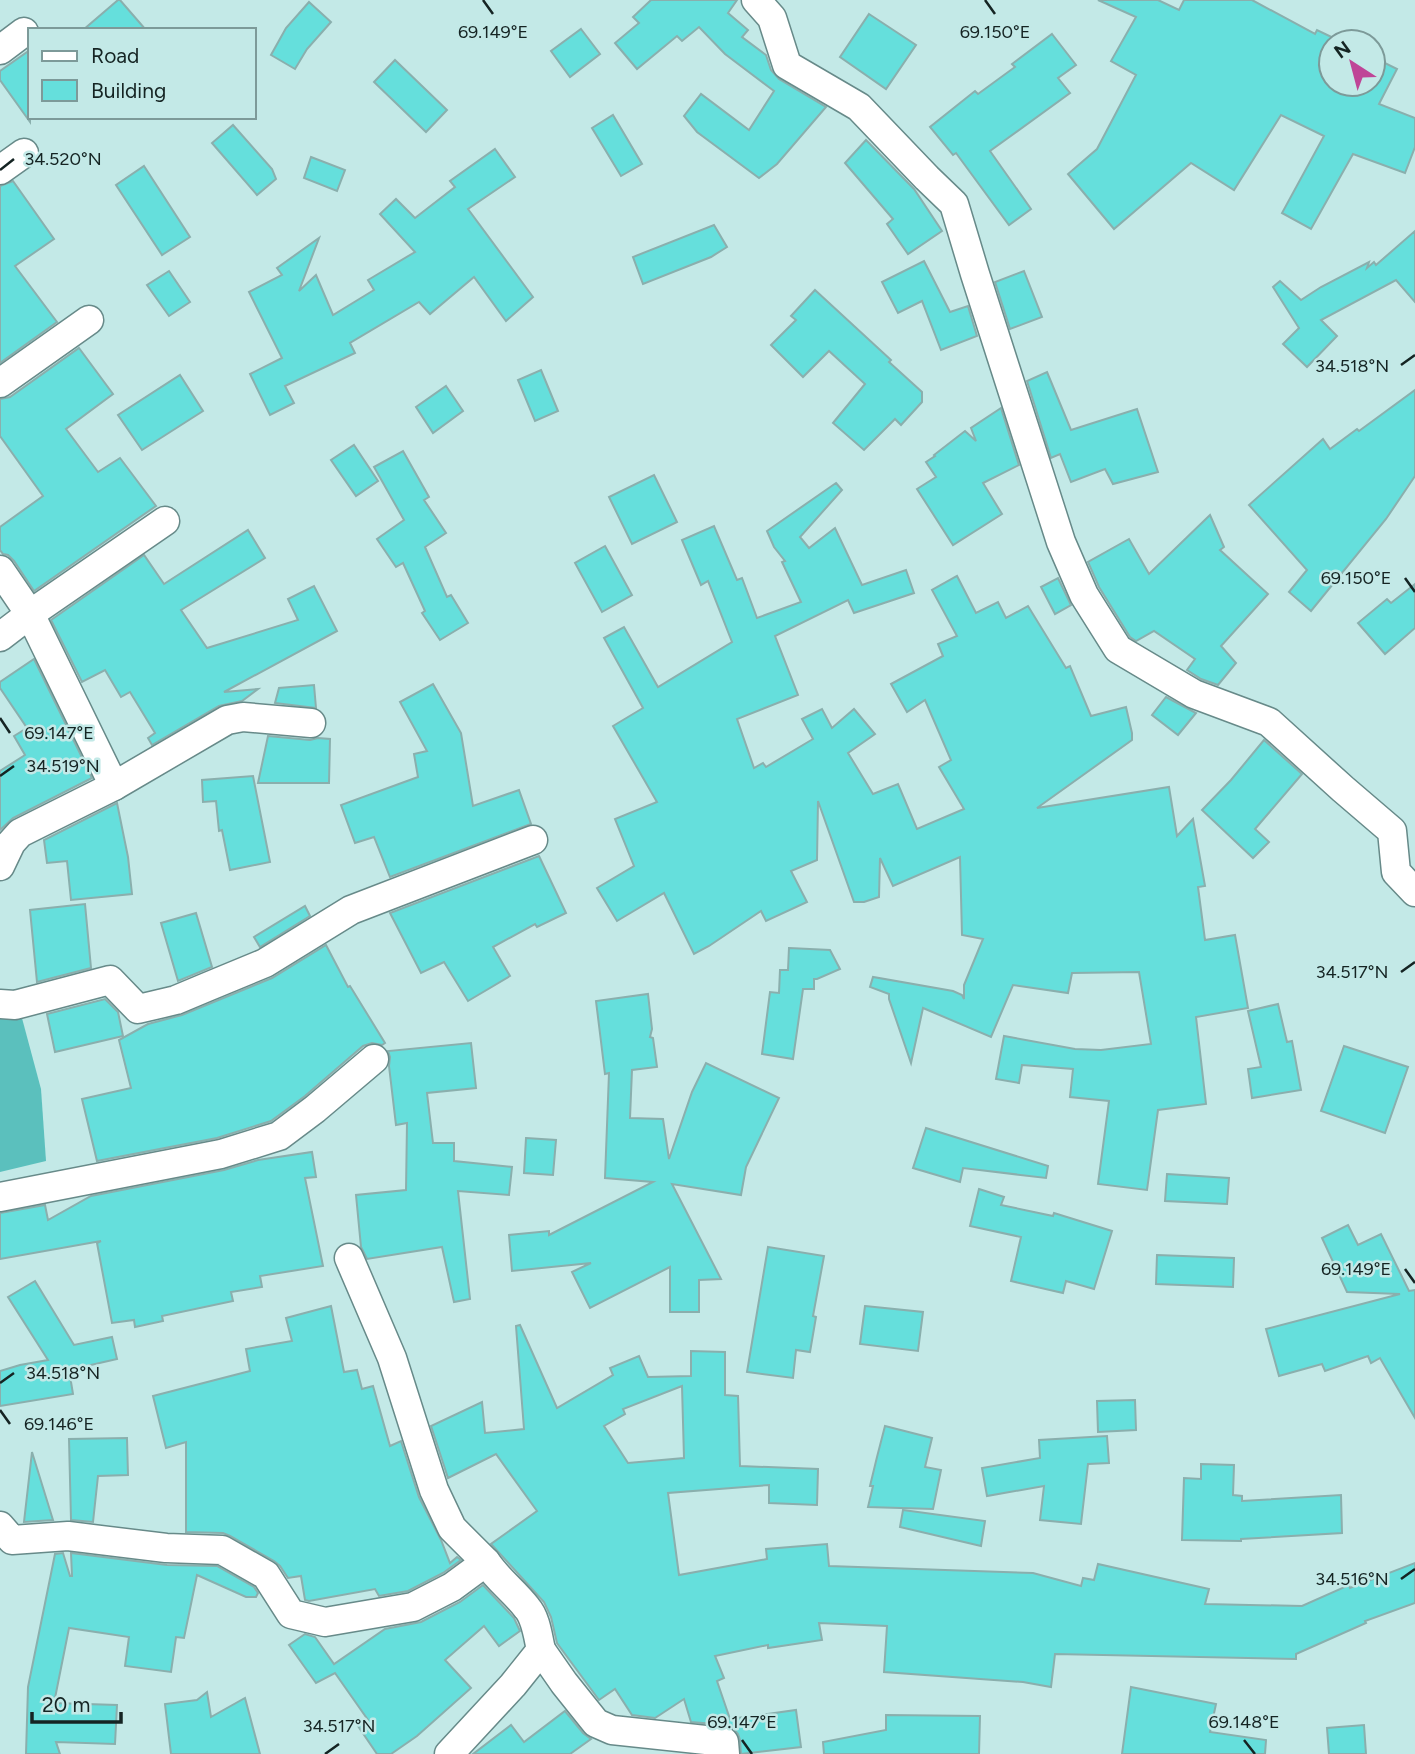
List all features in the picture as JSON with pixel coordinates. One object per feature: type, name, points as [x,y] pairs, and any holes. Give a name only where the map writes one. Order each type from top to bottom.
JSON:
[{"type":"street","points":[[757,0],[772,18],[787,65],[859,107],[954,204],[1061,542],[1084,594],[1118,649],[1194,694],[1269,722],[1392,831],[1396,872],[1415,892]]},
{"type":"street","points":[[0,50],[24,32]]},
{"type":"street","points":[[0,170],[24,153]]},
{"type":"street","points":[[0,383],[89,320]]},
{"type":"street","points":[[0,636],[165,521]]},
{"type":"street","points":[[0,570],[30,614],[114,786]]},
{"type":"street","points":[[0,866],[11,843],[20,833],[114,786],[228,720],[243,717],[311,723]]},
{"type":"street","points":[[0,1004],[15,1005],[110,980],[138,1009],[176,1000],[265,963],[351,910],[533,840]]},
{"type":"street","points":[[0,1197],[221,1154],[279,1136],[374,1059]]},
{"type":"street","points":[[349,1258],[392,1358],[435,1490],[452,1528],[529,1609],[541,1650],[564,1683],[596,1723],[612,1730],[724,1742],[725,1754]]},
{"type":"street","points":[[0,1526],[12,1539],[68,1536],[166,1548],[222,1550],[266,1575],[291,1614],[325,1622],[413,1608],[452,1587],[486,1562]]},
{"type":"street","points":[[449,1754],[513,1685],[541,1650]]},
{"type":"shaded area","points":[[0,1006],[19,1007],[41,1089],[46,1161],[0,1172]]},
{"type":"building","points":[[120,0],[144,28],[85,28]]},
{"type":"building","points":[[651,0],[737,0],[728,13],[748,30],[742,37],[766,55],[771,70],[779,79],[826,107],[777,164],[759,178],[697,132],[684,116],[701,94],[749,130],[774,91],[725,54],[699,27],[682,41],[677,36],[637,69],[615,43],[639,23],[633,17]]},
{"type":"building","points":[[1098,0],[1158,0],[1179,10],[1184,0],[1252,0],[1315,34],[1317,30],[1317,98],[1382,98],[1379,104],[1415,118],[1415,147],[1405,173],[1353,154],[1311,229],[1282,213],[1324,136],[1281,115],[1234,190],[1191,163],[1114,229],[1068,174],[1097,149],[1136,75],[1111,61],[1136,17]]},
{"type":"building","points":[[309,2],[331,22],[307,49],[295,69],[271,55],[286,28]]},
{"type":"building","points":[[869,14],[916,45],[886,89],[840,57]]},
{"type":"building","points":[[581,29],[600,54],[570,77],[551,51]]},
{"type":"building","points":[[1052,34],[1076,65],[1058,78],[1070,93],[990,151],[1031,209],[1009,225],[956,153],[953,155],[930,127],[975,91],[978,94],[1015,67],[1012,64]]},
{"type":"building","points":[[28,51],[30,122],[0,80],[0,71]]},
{"type":"building","points":[[395,60],[447,110],[426,132],[374,82]]},
{"type":"building","points":[[1387,64],[1397,69],[1387,88]]},
{"type":"building","points":[[613,115],[642,164],[621,176],[592,128]]},
{"type":"building","points":[[233,125],[272,169],[276,179],[257,195],[212,143]]},
{"type":"building","points":[[866,140],[914,189],[942,231],[908,254],[887,224],[893,219],[845,163]]},
{"type":"building","points":[[495,149],[515,177],[468,209],[533,297],[506,321],[474,277],[430,314],[419,302],[350,343],[355,353],[285,386],[294,403],[270,415],[250,374],[282,358],[249,292],[282,275],[277,268],[319,238],[299,291],[316,275],[333,315],[374,290],[368,280],[415,252],[380,214],[396,199],[415,218],[455,187],[450,181]]},
{"type":"building","points":[[311,157],[345,170],[337,191],[304,178]]},
{"type":"building","points":[[144,166],[190,237],[162,255],[116,185]]},
{"type":"building","points":[[13,181],[54,239],[15,266],[57,322],[0,363],[0,186]]},
{"type":"building","points":[[714,225],[727,247],[711,257],[643,284],[633,257]]},
{"type":"building","points":[[1415,231],[1415,302],[1396,280],[1321,320],[1337,336],[1307,367],[1283,344],[1299,328],[1273,287],[1280,281],[1301,300],[1369,262],[1367,268],[1374,262],[1376,265]]},
{"type":"building","points":[[924,261],[950,312],[968,306],[977,336],[941,350],[922,301],[898,313],[882,282]]},
{"type":"building","points":[[169,271],[190,302],[169,316],[147,285]]},
{"type":"building","points":[[1024,271],[1042,317],[1010,329],[995,282]]},
{"type":"building","points":[[815,290],[922,392],[922,402],[901,425],[895,419],[864,450],[833,423],[865,384],[829,351],[803,377],[771,345],[796,320],[791,316]]},
{"type":"building","points":[[79,348],[113,394],[66,429],[98,472],[120,458],[156,506],[34,591],[14,561],[0,550],[0,527],[43,496],[0,436],[0,399],[10,397]]},
{"type":"building","points":[[541,370],[558,411],[535,421],[518,380]]},
{"type":"building","points":[[1047,372],[1071,430],[1137,409],[1158,472],[1113,484],[1105,469],[1071,482],[1060,454],[1051,458],[1027,381]]},
{"type":"building","points":[[180,375],[203,411],[142,450],[118,415]]},
{"type":"building","points":[[446,386],[463,411],[433,433],[416,407]]},
{"type":"building","points":[[1415,390],[1415,476],[1386,519],[1311,611],[1289,592],[1307,570],[1249,505],[1323,439],[1330,449]]},
{"type":"building","points":[[1001,408],[1019,465],[983,483],[1002,514],[953,545],[917,489],[936,477],[926,462],[965,431],[976,441],[971,428]]},
{"type":"building","points":[[354,445],[378,481],[356,496],[331,460]]},
{"type":"building","points":[[403,451],[429,497],[424,500],[446,533],[425,547],[447,597],[451,595],[468,623],[440,640],[422,613],[425,611],[403,563],[396,567],[377,539],[404,520],[374,467]]},
{"type":"building","points":[[654,475],[677,522],[632,544],[609,497]]},
{"type":"building","points":[[836,483],[842,490],[800,537],[809,548],[835,528],[862,585],[906,570],[914,593],[854,613],[848,600],[775,636],[798,695],[737,719],[754,768],[763,763],[766,767],[813,739],[802,719],[822,709],[832,728],[854,709],[875,734],[848,753],[873,794],[898,784],[917,829],[964,809],[939,767],[951,760],[925,700],[907,712],[891,684],[943,656],[938,644],[957,636],[932,590],[957,576],[976,613],[998,602],[1006,618],[1028,606],[1066,668],[1070,666],[1091,716],[1126,707],[1132,740],[1037,808],[1169,787],[1177,836],[1193,819],[1205,886],[1198,887],[1205,940],[1235,935],[1248,1008],[1196,1017],[1206,1104],[1158,1110],[1147,1190],[1098,1184],[1109,1101],[1070,1097],[1073,1069],[1022,1065],[1019,1083],[996,1079],[1004,1036],[1075,1049],[1101,1050],[1151,1044],[1139,972],[1072,973],[1068,993],[1013,985],[991,1037],[923,1008],[911,1063],[889,994],[870,987],[873,977],[953,991],[964,999],[964,985],[983,939],[962,935],[960,857],[893,886],[880,858],[879,897],[854,902],[818,801],[817,860],[791,871],[807,902],[766,921],[761,911],[694,954],[664,893],[617,921],[597,888],[634,866],[615,819],[657,802],[613,726],[643,708],[604,638],[624,627],[658,687],[732,642],[708,581],[701,585],[682,540],[714,526],[737,580],[742,578],[757,618],[801,602],[782,562],[785,561],[774,547],[767,531]]},
{"type":"building","points":[[1210,515],[1224,547],[1220,550],[1268,594],[1221,646],[1236,663],[1218,685],[1187,670],[1195,659],[1154,631],[1136,641],[1130,637],[1099,587],[1088,562],[1129,539],[1149,574]]},
{"type":"building","points":[[248,530],[265,558],[181,610],[207,648],[298,620],[288,599],[314,586],[337,631],[224,692],[258,689],[242,701],[219,706],[152,745],[148,738],[155,733],[130,692],[121,697],[105,670],[82,682],[51,620],[144,555],[164,584]]},
{"type":"building","points":[[605,546],[632,595],[602,612],[575,563]]},
{"type":"building","points":[[1058,578],[1071,605],[1055,614],[1041,587]]},
{"type":"building","points":[[1415,584],[1415,628],[1385,654],[1358,623],[1387,599],[1391,603]]},
{"type":"building","points":[[34,659],[92,778],[13,818],[0,830],[0,771],[25,755],[14,736],[27,728],[0,688],[0,682]]},
{"type":"building","points":[[433,684],[461,733],[473,806],[519,790],[531,824],[390,877],[374,837],[355,843],[341,805],[418,777],[414,754],[427,751],[400,702]]},
{"type":"building","points":[[314,685],[316,708],[275,703],[279,688]]},
{"type":"building","points":[[1166,697],[1196,713],[1178,735],[1152,715]]},
{"type":"building","points":[[268,736],[330,739],[329,783],[258,783]]},
{"type":"building","points":[[1264,740],[1302,774],[1255,829],[1269,842],[1253,858],[1202,810]]},
{"type":"building","points":[[253,776],[270,862],[230,870],[222,830],[219,831],[216,801],[203,802],[202,780]]},
{"type":"building","points":[[117,803],[132,894],[71,900],[67,861],[47,863],[44,840]]},
{"type":"building","points":[[539,856],[566,913],[537,927],[535,924],[493,947],[510,976],[468,1001],[444,962],[421,973],[390,913]]},
{"type":"building","points":[[85,904],[91,968],[37,982],[30,910]]},
{"type":"building","points":[[305,906],[310,916],[260,947],[254,937]]},
{"type":"building","points":[[196,913],[212,967],[178,981],[161,923]]},
{"type":"building","points":[[326,945],[348,987],[350,986],[385,1043],[363,1046],[305,1096],[271,1121],[217,1138],[97,1161],[82,1099],[131,1088],[119,1040],[148,1024],[182,1015],[272,978]]},
{"type":"building","points":[[789,948],[830,950],[840,969],[814,979],[814,989],[803,989],[793,1059],[762,1054],[770,992],[779,993],[780,970],[788,970]]},
{"type":"building","points":[[648,994],[652,1029],[650,1037],[653,1038],[657,1067],[632,1070],[630,1118],[663,1119],[669,1159],[692,1092],[706,1063],[779,1098],[746,1167],[741,1195],[672,1184],[721,1279],[699,1280],[699,1312],[670,1312],[670,1267],[590,1308],[572,1272],[591,1263],[512,1271],[509,1235],[549,1231],[549,1235],[653,1182],[605,1178],[609,1073],[605,1074],[596,1001]]},
{"type":"building","points":[[105,999],[118,1012],[123,1036],[55,1052],[47,1014]]},
{"type":"building","points":[[1278,1004],[1287,1042],[1292,1041],[1301,1090],[1252,1098],[1248,1069],[1261,1067],[1248,1011]]},
{"type":"building","points":[[471,1043],[476,1088],[427,1093],[433,1143],[454,1143],[454,1161],[512,1167],[509,1195],[458,1191],[470,1299],[454,1302],[442,1247],[367,1259],[361,1247],[356,1195],[406,1190],[407,1123],[396,1125],[388,1051]]},
{"type":"building","points":[[1344,1046],[1408,1067],[1385,1133],[1321,1111]]},
{"type":"building","points":[[926,1128],[1048,1166],[1046,1178],[963,1168],[960,1182],[913,1168]]},
{"type":"building","points":[[526,1138],[556,1140],[553,1175],[524,1173]]},
{"type":"building","points":[[312,1152],[316,1177],[305,1178],[323,1266],[260,1276],[262,1287],[231,1292],[233,1301],[162,1316],[163,1321],[135,1327],[134,1320],[112,1323],[97,1243],[101,1241],[0,1259],[0,1213],[45,1205],[48,1220],[91,1196],[224,1170],[258,1160]]},
{"type":"building","points":[[1167,1174],[1229,1178],[1227,1204],[1165,1201]]},
{"type":"building","points":[[979,1189],[1004,1197],[1001,1205],[1053,1216],[1054,1213],[1112,1231],[1094,1289],[1066,1281],[1063,1293],[1011,1281],[1021,1237],[970,1226]]},
{"type":"building","points":[[1348,1225],[1358,1245],[1381,1234],[1409,1291],[1415,1290],[1415,1418],[1380,1358],[1371,1363],[1368,1356],[1325,1371],[1322,1364],[1279,1376],[1266,1329],[1400,1294],[1347,1292],[1322,1238]]},
{"type":"building","points":[[768,1247],[824,1256],[813,1316],[816,1317],[810,1352],[796,1350],[793,1378],[747,1372]]},
{"type":"building","points":[[1157,1255],[1234,1258],[1233,1287],[1156,1284]]},
{"type":"building","points":[[35,1281],[74,1345],[112,1337],[117,1359],[69,1370],[73,1394],[0,1406],[0,1371],[48,1360],[8,1297]]},
{"type":"building","points":[[331,1306],[344,1372],[357,1370],[362,1389],[373,1386],[390,1446],[401,1441],[419,1497],[450,1563],[457,1557],[461,1560],[443,1573],[408,1591],[379,1596],[375,1589],[309,1601],[305,1600],[301,1576],[288,1578],[274,1561],[230,1536],[223,1533],[186,1532],[186,1442],[166,1448],[153,1396],[250,1371],[246,1349],[292,1341],[286,1318]]},
{"type":"building","points":[[865,1306],[923,1312],[918,1351],[860,1344]]},
{"type":"building","points":[[520,1325],[557,1408],[613,1375],[610,1368],[639,1356],[648,1377],[691,1376],[691,1351],[725,1352],[725,1395],[738,1396],[740,1466],[818,1469],[817,1505],[769,1503],[769,1485],[668,1493],[679,1575],[767,1559],[766,1549],[827,1544],[829,1566],[1033,1573],[1081,1586],[1083,1578],[1094,1580],[1098,1564],[1209,1589],[1205,1604],[1302,1606],[1349,1585],[1350,1588],[1415,1563],[1415,1603],[1365,1621],[1366,1623],[1296,1654],[1296,1659],[1055,1654],[1051,1687],[1023,1682],[884,1672],[887,1626],[819,1623],[822,1640],[768,1648],[768,1645],[715,1656],[724,1678],[717,1681],[730,1719],[796,1710],[801,1747],[741,1754],[740,1740],[733,1728],[691,1722],[684,1699],[655,1718],[632,1715],[615,1689],[599,1700],[557,1643],[551,1617],[544,1602],[491,1544],[537,1511],[496,1454],[448,1478],[431,1426],[482,1402],[485,1433],[524,1429],[516,1326]],"holes":[[[682,1386],[684,1458],[628,1463],[604,1426],[625,1414],[623,1409]]]},
{"type":"building","points":[[1135,1400],[1136,1430],[1098,1432],[1097,1401]]},
{"type":"building","points":[[885,1426],[932,1438],[925,1467],[941,1470],[933,1509],[868,1507],[873,1486],[870,1486]]},
{"type":"building","points":[[1107,1436],[1109,1463],[1088,1464],[1081,1524],[1040,1520],[1044,1486],[987,1496],[982,1468],[1040,1458],[1039,1440]]},
{"type":"building","points":[[127,1438],[128,1475],[98,1476],[93,1522],[71,1520],[69,1439]]},
{"type":"building","points":[[32,1452],[53,1520],[24,1522]]},
{"type":"building","points":[[1201,1464],[1234,1465],[1233,1495],[1242,1496],[1242,1501],[1341,1495],[1342,1533],[1241,1541],[1182,1540],[1184,1478],[1201,1479]]},
{"type":"building","points":[[903,1510],[985,1521],[981,1546],[900,1527]]},
{"type":"building","points":[[63,1553],[70,1576],[71,1553],[167,1565],[217,1566],[254,1587],[258,1593],[256,1597],[246,1597],[197,1575],[184,1638],[176,1637],[171,1672],[125,1666],[129,1637],[69,1628],[54,1703],[117,1705],[115,1744],[56,1742],[60,1754],[26,1754],[28,1687],[55,1554]]},
{"type":"building","points":[[483,1585],[514,1618],[520,1631],[499,1646],[484,1626],[445,1660],[471,1688],[417,1736],[391,1754],[377,1754],[358,1726],[368,1720],[335,1673],[316,1683],[289,1645],[305,1634],[315,1637],[334,1664],[385,1629],[421,1622],[460,1602]]},
{"type":"building","points":[[1131,1687],[1216,1704],[1210,1732],[1266,1740],[1265,1754],[1122,1754]]},
{"type":"building","points":[[207,1692],[211,1717],[245,1698],[260,1754],[171,1754],[165,1704],[197,1700]]},
{"type":"building","points":[[565,1711],[591,1739],[570,1754],[473,1754],[511,1725],[524,1742]]},
{"type":"building","points":[[886,1715],[980,1716],[979,1754],[824,1754],[823,1742],[886,1730]]},
{"type":"building","points":[[1364,1725],[1366,1754],[1329,1754],[1327,1728]]}]
